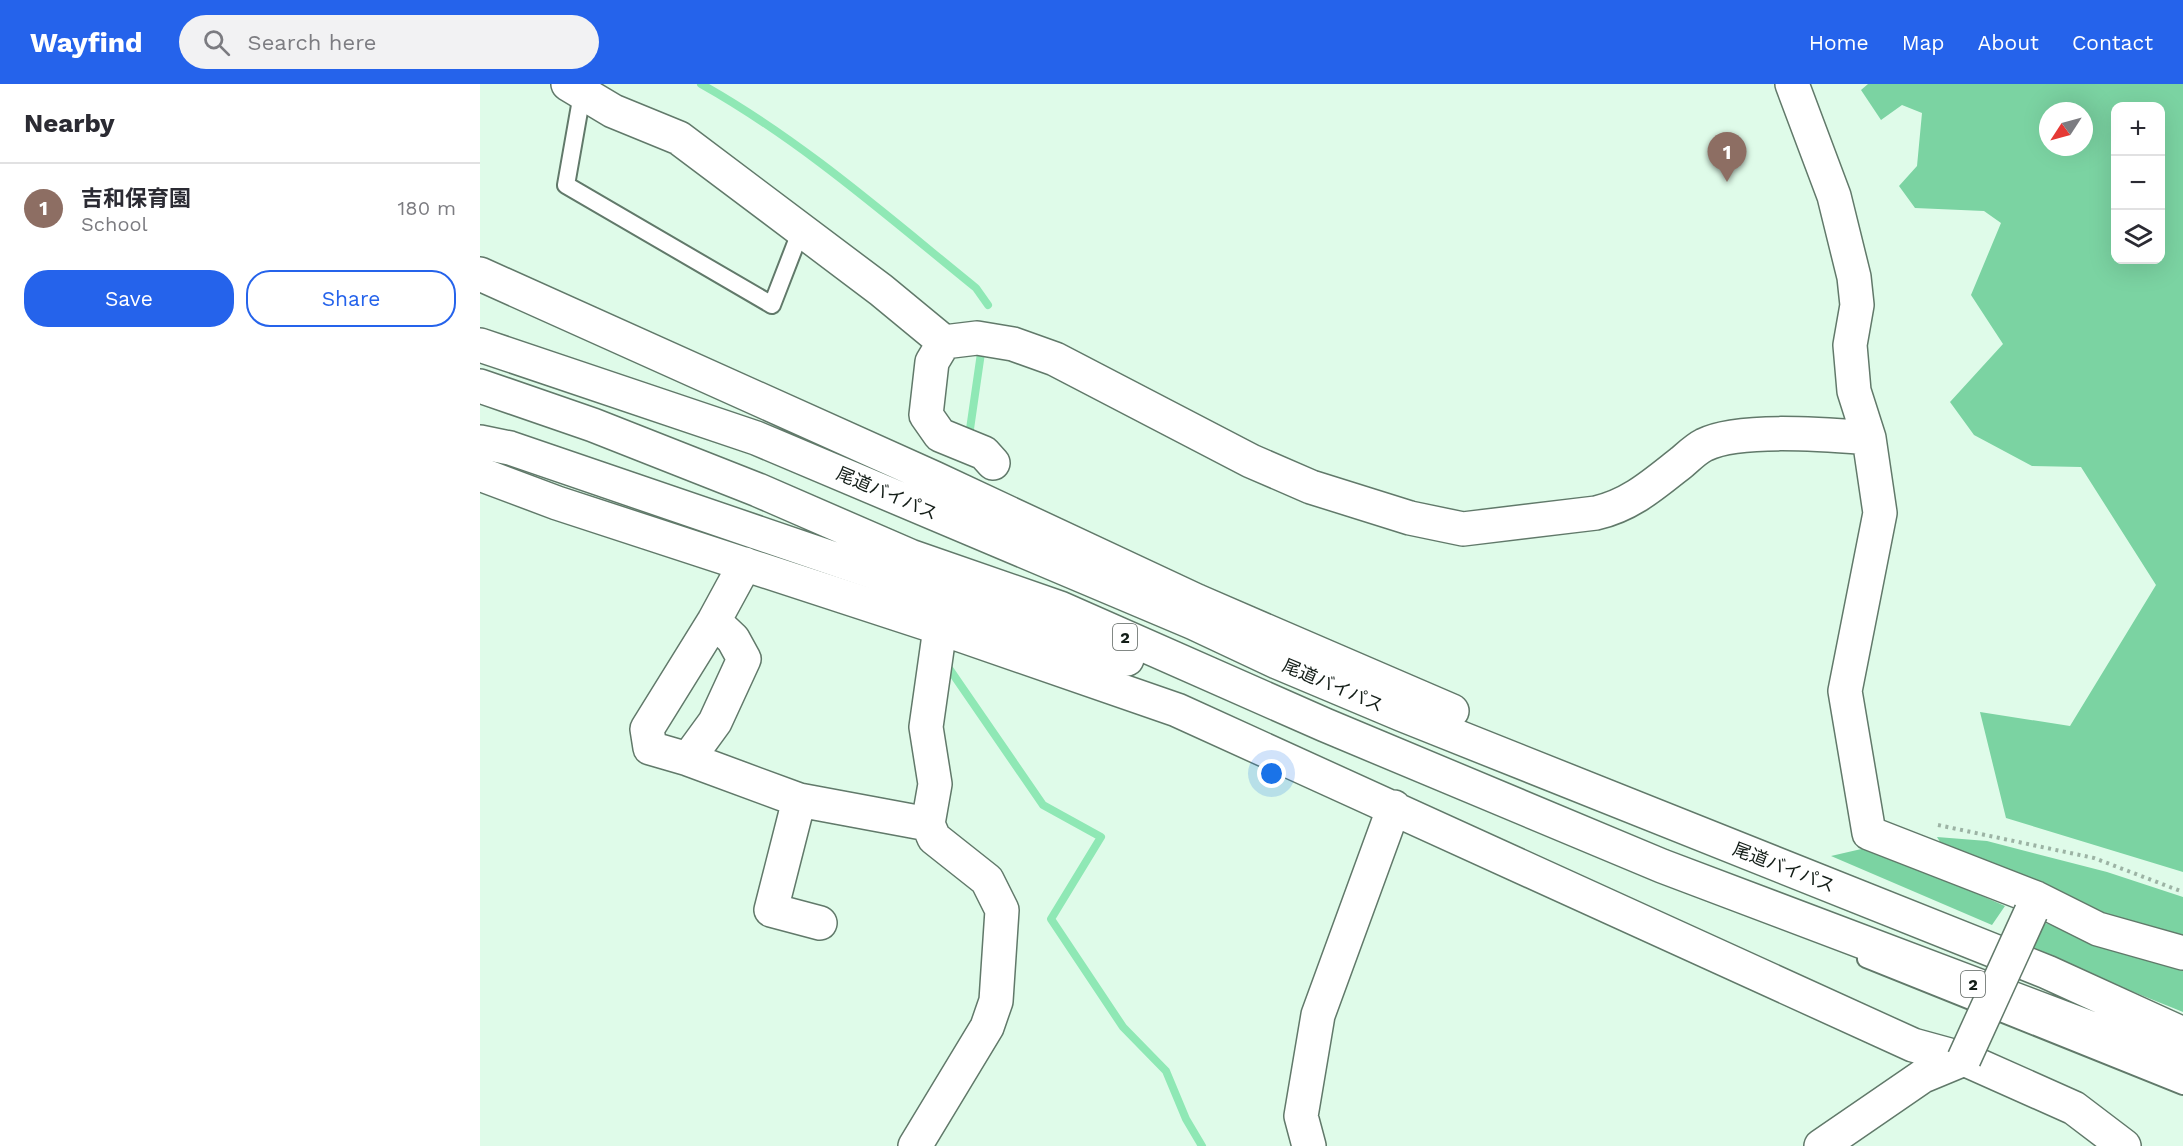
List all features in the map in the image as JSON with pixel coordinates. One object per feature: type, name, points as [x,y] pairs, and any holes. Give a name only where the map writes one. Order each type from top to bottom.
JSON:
[{"type":"main road","points":[[1792,84],[1834,196],[1854,277],[1857,305],[1850,345],[1854,391],[1869,438],[1880,513],[1845,691],[1869,833],[2033,905],[2098,929],[2183,953]]},
{"type":"main road","points":[[575,89],[613,111],[679,138],[881,290],[944,342],[977,338],[1012,344],[1055,359],[1251,461],[1301,482],[1410,518],[1462,529],[1616,508],[1639,496],[1702,446],[1721,438],[1810,433],[1869,438]]},
{"type":"main road","points":[[480,274],[934,478],[1197,601],[1680,810],[1905,915]]},
{"type":"main road","points":[[944,342],[933,362],[926,415],[940,435],[984,453],[993,463]]},
{"type":"main road","name":"尾道バイパス","points":[[480,345],[756,438],[1194,623],[1277,662],[1393,711],[2047,972],[2183,1034]]},
{"type":"main road","name":"2","points":[[480,386],[592,425],[758,490],[910,556],[1060,608],[1325,725],[1662,866],[2183,1063]]},
{"type":"main road","points":[[480,442],[510,448],[1325,725]]},
{"type":"main road","points":[[480,474],[557,503],[940,628],[1177,711],[1394,807],[1913,1045],[1964,1059],[2074,1108],[2124,1146]]},
{"type":"main road","points":[[745,564],[714,621],[646,729],[650,748],[688,759],[799,800],[928,824]]},
{"type":"main road","points":[[688,759],[715,722],[744,660],[733,639],[714,621]]},
{"type":"main road","points":[[915,1146],[987,1027],[996,1001],[1002,910],[987,880],[934,838],[928,824],[934,784],[926,727],[940,628]]},
{"type":"main road","points":[[799,800],[771,910],[820,923]]},
{"type":"main road","points":[[1309,1146],[1301,1116],[1318,1015],[1394,807]]},
{"type":"main road","points":[[1821,1146],[1923,1076],[1964,1059],[2033,905]]},
{"type":"lane","points":[[575,89],[566,185],[772,305],[801,230]]},
{"type":"lane","points":[[1763,904],[1810,933],[1896,973],[2183,1086]]},
{"type":"path","points":[[1930,824],[2094,858],[2183,891]]},
{"type":"green space","points":[[1868,84],[2183,84],[2183,872],[2006,818],[1980,712],[2070,726],[2156,585],[2081,467],[2032,466],[1974,435],[1950,402],[2003,344],[1971,295],[2001,223],[1984,211],[1915,208],[1899,186],[1917,166],[1922,113],[1902,105],[1881,120],[1861,90]]},
{"type":"green space","points":[[1937,837],[1987,841],[2107,872],[2183,897],[2183,946],[1945,850]]},
{"type":"green space","points":[[1870,847],[2005,906],[1992,925],[1831,856]]},
{"type":"green space","points":[[2045,923],[2183,968],[2183,1012],[2032,951]]},
{"type":"waterway","points":[[701,84],[774,129],[843,180],[976,288],[988,305]]},
{"type":"waterway","points":[[970,429],[981,353]]},
{"type":"waterway","points":[[946,664],[1043,805],[1101,837],[1051,919],[1123,1027],[1166,1071],[1186,1119],[1202,1146]]},
{"type":"place","name":"吉和保育園","points":[[1727,182]]}]
